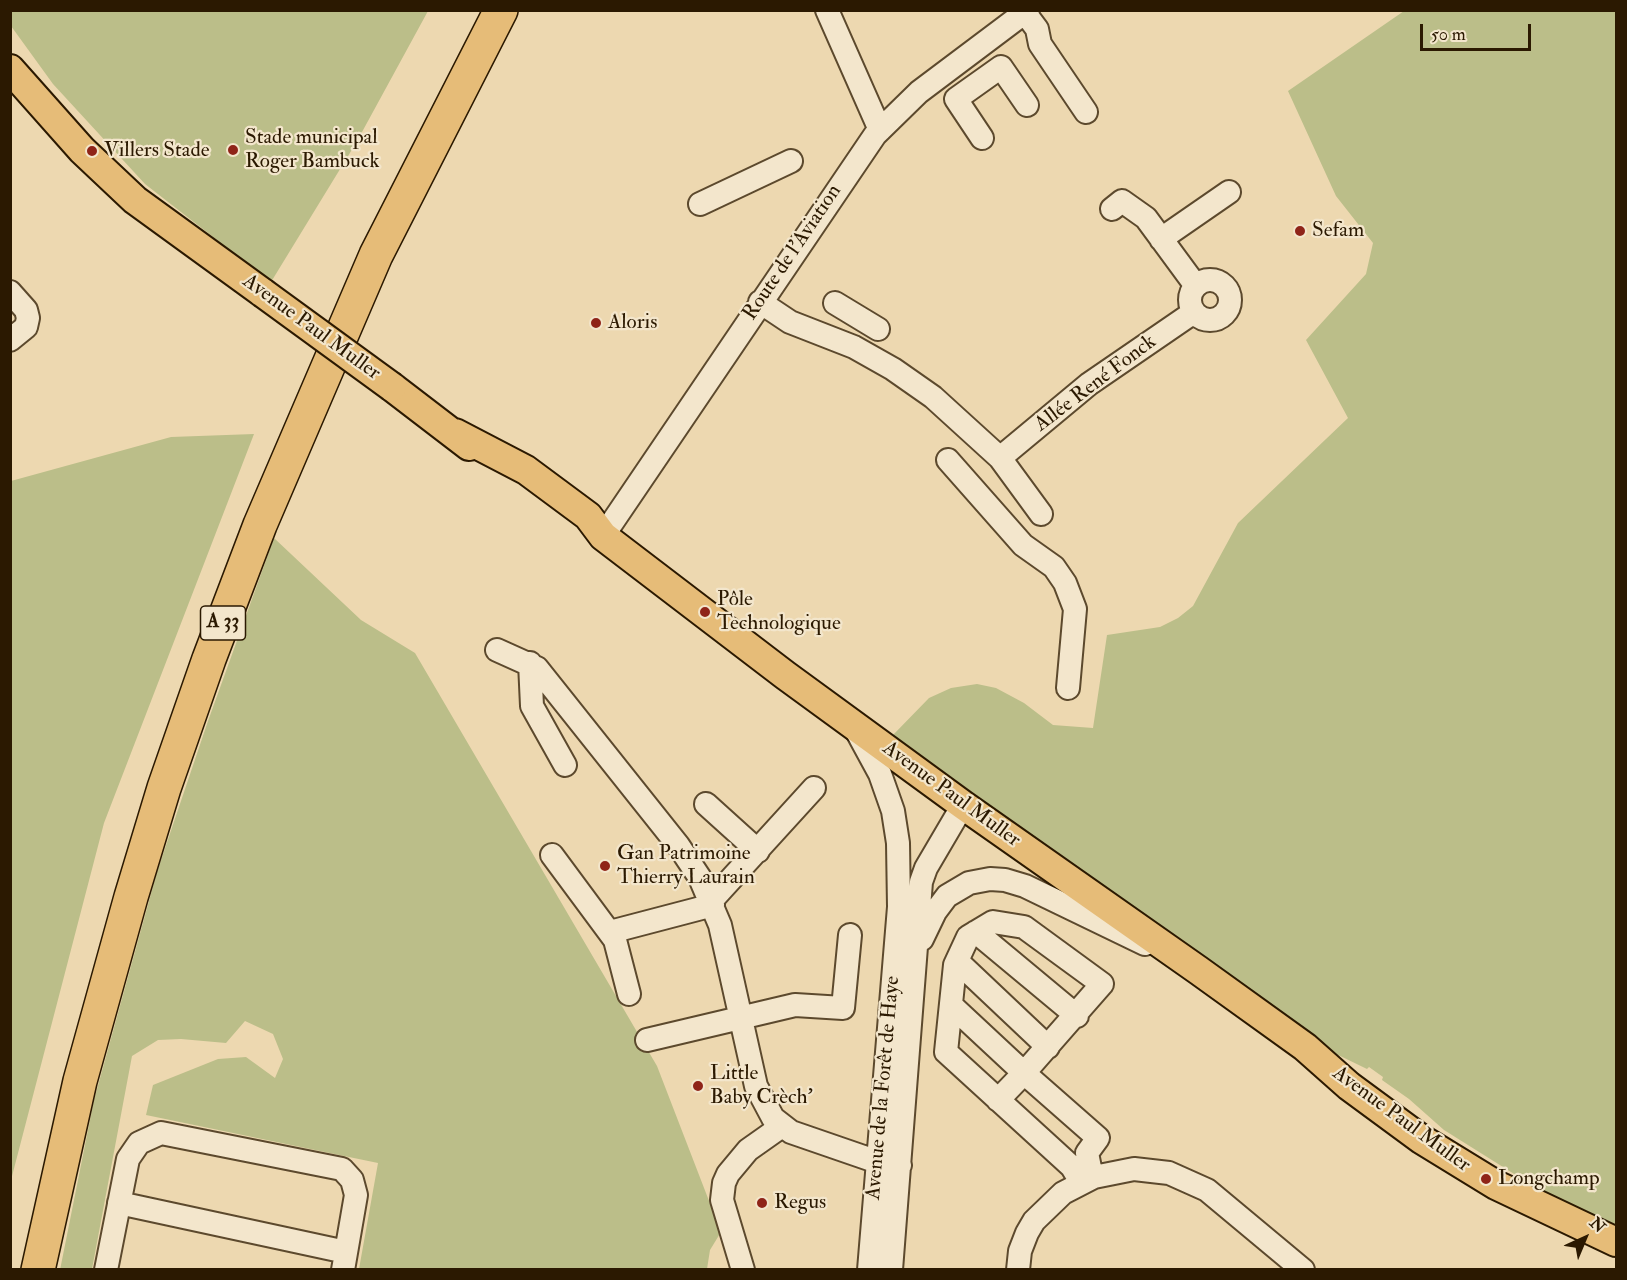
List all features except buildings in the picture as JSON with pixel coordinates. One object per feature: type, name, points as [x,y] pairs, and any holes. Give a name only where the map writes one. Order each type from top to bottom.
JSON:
[{"type":"highway","name":"A 33","points":[[18,1269],[36,1182],[93,955],[147,778],[188,658],[241,517],[357,247],[479,10]]},
{"type":"highway","name":"A 33","points":[[38,1269],[80,1081],[131,897],[164,788],[209,659],[260,525],[376,255],[501,10]]},
{"type":"main road","name":"Avenue Paul Muller","points":[[10,69],[61,125],[169,223],[454,433],[526,470],[588,516],[603,536],[852,724],[1305,1047],[1356,1078],[1534,1201],[1617,1242]]},
{"type":"street","points":[[827,10],[880,130]]},
{"type":"street","points":[[1027,12],[1037,29],[1040,45],[1086,112]]},
{"type":"street","name":"Route de l'Aviation","points":[[603,536],[760,302],[880,130],[909,100],[963,57],[1027,12]]},
{"type":"street","points":[[963,57],[980,81]]},
{"type":"street","points":[[982,138],[956,99],[980,81],[1001,67],[1027,105]]},
{"type":"street","points":[[700,204],[791,161]]},
{"type":"street","points":[[1161,239],[1229,192]]},
{"type":"street","points":[[1112,208],[1122,201],[1146,219],[1196,286]]},
{"type":"street","points":[[1203,281],[1221,283],[1230,297],[1230,307],[1219,318],[1204,319],[1194,312],[1190,303],[1191,294],[1196,286],[1203,281]]},
{"type":"street","points":[[10,292],[26,310],[28,318],[26,327],[10,340]]},
{"type":"street","points":[[760,302],[790,322],[854,347],[893,369],[933,397],[1000,458],[1041,514]]},
{"type":"street","points":[[835,303],[873,325],[854,347]]},
{"type":"street","name":"Allée René Fonck","points":[[1000,458],[1089,384],[1194,312]]},
{"type":"street","points":[[948,460],[1023,545],[1054,567],[1065,583],[1076,609],[1068,688]]},
{"type":"street","points":[[497,650],[537,668],[578,716],[678,845],[712,903],[720,925],[756,1086],[767,1109],[782,1126],[791,1132],[889,1163]]},
{"type":"street","points":[[530,663],[532,706],[565,765]]},
{"type":"street","name":"Avenue de la Forêt de Haye","points":[[852,724],[880,774],[893,811],[898,843],[899,907],[889,1163],[891,1269]]},
{"type":"street","points":[[610,932],[712,903],[814,788]]},
{"type":"street","points":[[706,804],[758,851]]},
{"type":"street","name":"Avenue de la Forêt de Haye","points":[[899,907],[913,862],[922,846],[942,819],[963,805]]},
{"type":"street","name":"Avenue de la Forêt de Haye","points":[[869,1269],[889,1163],[918,949],[921,882],[926,867],[963,805]]},
{"type":"street","points":[[552,855],[615,940],[628,994]]},
{"type":"street","name":"Avenue de la Forêt de Haye","points":[[918,949],[935,912],[947,896],[969,883],[990,879],[1005,880],[1025,886],[1198,970]]},
{"type":"street","points":[[998,1100],[1077,1016],[1102,984],[1024,927],[993,922],[968,937],[957,961],[946,1052],[998,1100],[1083,1170],[1134,1168],[1169,1173],[1189,1181],[1220,1198],[1303,1269]]},
{"type":"street","points":[[976,932],[1077,1016]]},
{"type":"street","points":[[647,1040],[795,1005],[843,1008],[850,935]]},
{"type":"street","points":[[957,961],[1047,1047]]},
{"type":"street","points":[[951,1005],[1098,1138],[1083,1170],[1034,1221],[1020,1251],[1018,1269]]},
{"type":"street","points":[[743,1269],[722,1200],[724,1183],[728,1174],[748,1150],[782,1126]]},
{"type":"street","points":[[106,1269],[119,1203],[128,1159],[139,1143],[161,1133],[342,1170],[352,1180],[356,1195],[345,1261],[119,1203]]},
{"type":"green space","name":"Stade municipal Roger Bambuck","points":[[10,11],[428,11],[356,143],[271,282],[145,184],[53,84],[11,26]]},
{"type":"green space","points":[[1404,11],[1616,11],[1616,1228],[1554,1199],[1444,1130],[1409,1099],[1382,1080],[1383,1077],[1369,1067],[1367,1069],[1330,1051],[893,735],[929,698],[951,688],[977,684],[996,688],[1024,703],[1053,725],[1093,728],[1107,635],[1160,627],[1178,618],[1193,606],[1238,523],[1348,418],[1306,340],[1366,274],[1373,243],[1336,196],[1288,91]]},
{"type":"green space","points":[[254,434],[104,823],[11,1180],[11,481],[171,437]]},
{"type":"green space","points":[[274,538],[361,620],[415,653],[657,1066],[721,1232],[710,1250],[707,1269],[359,1269],[378,1163],[146,1115],[153,1085],[218,1059],[246,1057],[275,1078],[283,1059],[273,1034],[245,1021],[226,1043],[181,1039],[158,1040],[132,1056],[92,1269],[60,1270],[94,1100],[157,872]]},
{"type":"place","name":"Stade municipal Roger Bambuck","points":[[233,150]]},
{"type":"place","name":"Villers Stade","points":[[92,151]]},
{"type":"place","name":"Sefam","points":[[1300,231]]},
{"type":"place","name":"Aloris","points":[[596,323]]},
{"type":"place","name":"Pôle Technologique","points":[[705,612]]},
{"type":"place","name":"Gan Patrimoine Thierry Laurain","points":[[605,866]]},
{"type":"place","name":"Little Baby Crèch'","points":[[698,1086]]},
{"type":"place","name":"Longchamp","points":[[1486,1179]]},
{"type":"place","name":"Regus","points":[[762,1203]]}]
